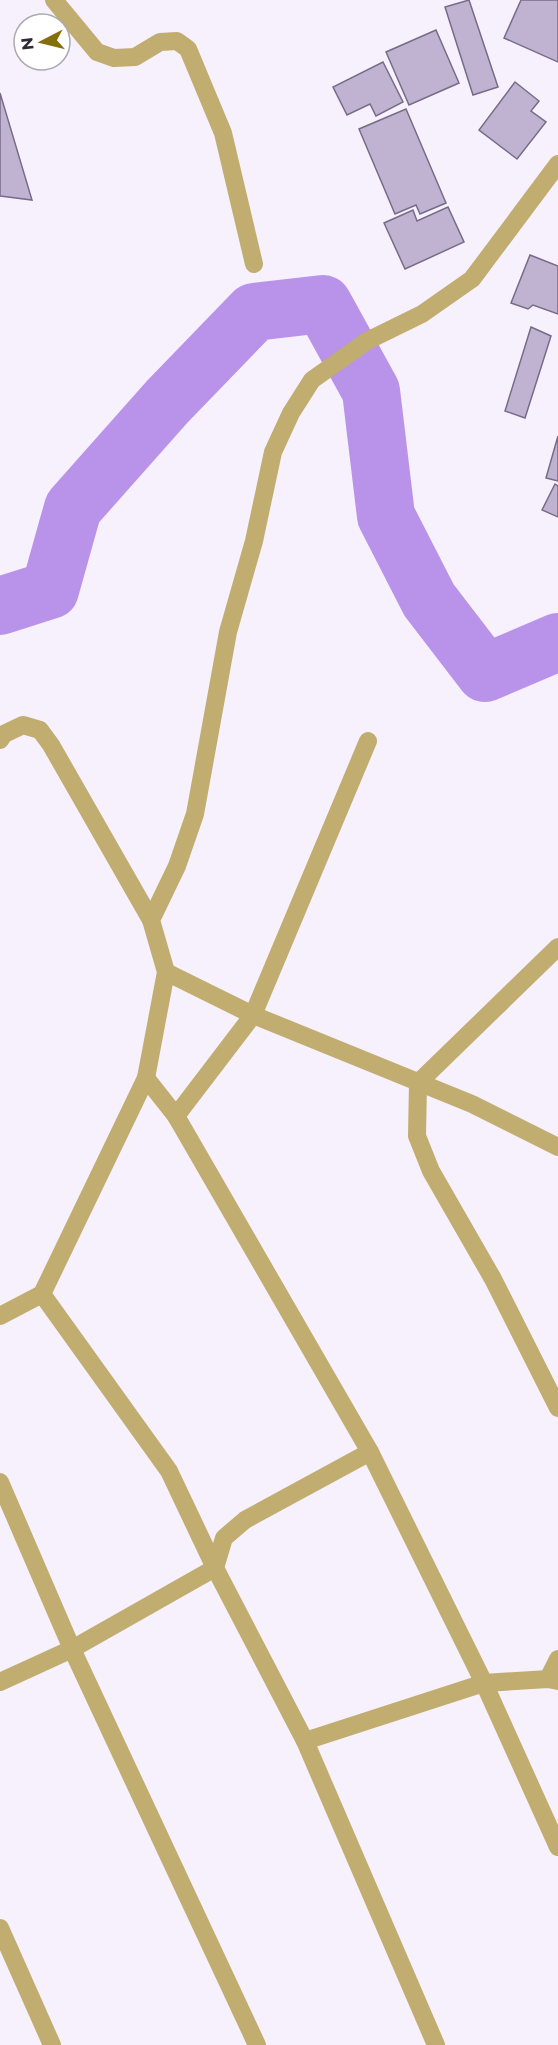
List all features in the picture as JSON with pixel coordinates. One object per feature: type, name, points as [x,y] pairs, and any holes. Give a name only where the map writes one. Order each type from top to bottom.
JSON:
[{"type":"street","points":[[54,0],[97,52],[114,58],[135,57],[160,42],[177,41],[188,49],[223,133],[254,264]]},
{"type":"street","points":[[151,920],[177,866],[195,814],[228,632],[254,541],[273,452],[291,414],[312,380],[367,341],[422,314],[472,279],[558,164]]},
{"type":"street","points":[[0,740],[4,734],[23,725],[40,730],[51,745],[151,920],[166,972],[146,1078],[42,1294],[0,1316]]},
{"type":"street","points":[[176,1116],[253,1015],[368,741]]},
{"type":"street","points":[[558,947],[417,1083],[417,1136],[431,1171],[493,1280],[558,1408]]},
{"type":"street","points":[[166,972],[253,1015],[472,1104],[558,1147]]},
{"type":"street","points":[[146,1078],[176,1116],[370,1452],[484,1683],[558,1847]]},
{"type":"street","points":[[42,1294],[169,1471],[215,1568],[305,1741],[436,2045]]},
{"type":"street","points":[[0,1682],[72,1649],[215,1568],[224,1538],[245,1520],[370,1452]]},
{"type":"street","points":[[0,1482],[72,1649],[257,2045]]},
{"type":"street","points":[[305,1741],[484,1683],[553,1680],[558,1659]]},
{"type":"street","points":[[0,1928],[52,2045]]},
{"type":"building","points":[[469,0],[498,87],[473,95],[445,7]]},
{"type":"building","points":[[521,0],[558,0],[558,62],[504,38]]},
{"type":"building","points":[[436,30],[459,83],[409,105],[386,52]]},
{"type":"building","points":[[383,62],[403,102],[376,116],[370,104],[347,115],[333,87]]},
{"type":"building","points":[[515,82],[539,101],[531,111],[546,122],[517,159],[479,130]]},
{"type":"building","points":[[0,93],[32,200],[0,196]]},
{"type":"building","points":[[406,109],[446,203],[420,214],[416,205],[395,214],[359,129]]},
{"type":"building","points":[[448,207],[464,242],[405,269],[384,223],[413,210],[417,221]]},
{"type":"building","points":[[530,255],[558,266],[558,314],[533,305],[528,309],[511,303]]},
{"type":"building","points":[[531,327],[551,336],[525,418],[505,411]]},
{"type":"building","points":[[558,436],[558,481],[546,478]]},
{"type":"building","points":[[555,484],[558,486],[558,517],[542,510]]},
{"type":"waterway","points":[[0,606],[50,590],[73,508],[167,402],[254,312],[323,304],[371,391],[386,516],[429,600],[485,673],[558,642]]}]
